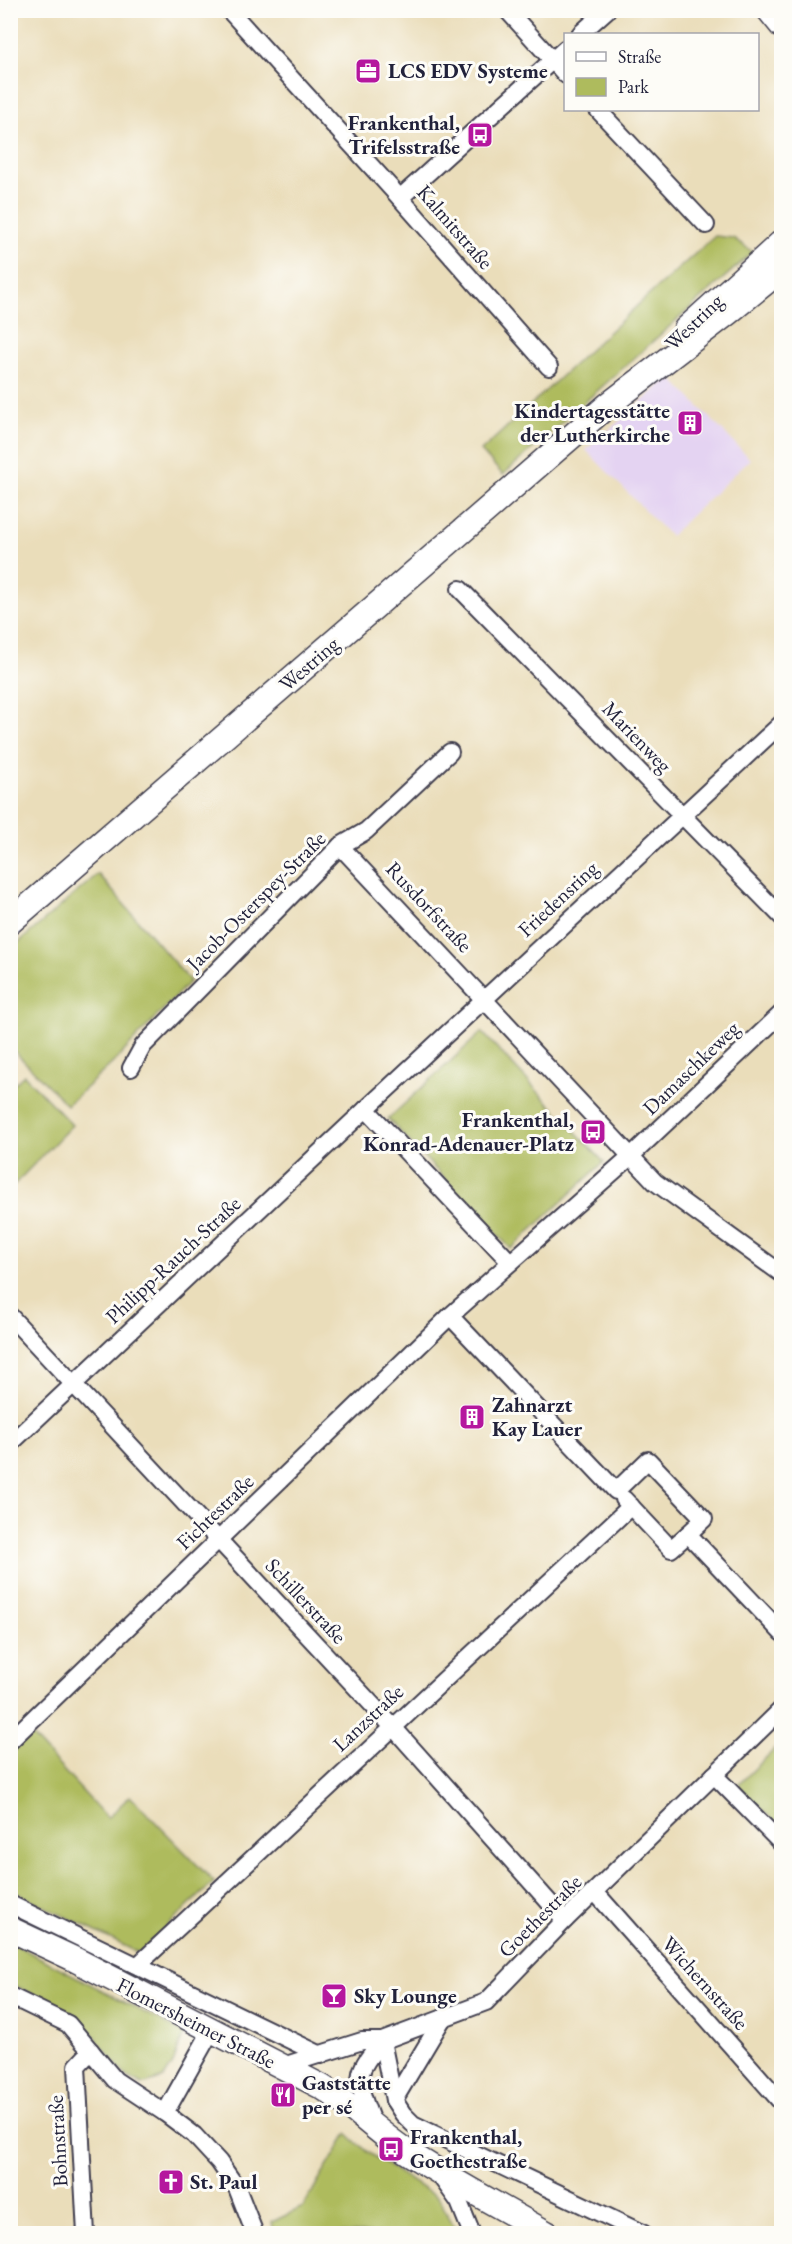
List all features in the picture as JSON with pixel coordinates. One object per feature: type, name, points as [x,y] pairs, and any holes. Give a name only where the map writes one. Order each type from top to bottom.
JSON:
[{"type":"main road","points":[[770,10],[782,26]]},
{"type":"main road","name":"Westring","points":[[608,405],[718,297],[782,242]]},
{"type":"main road","name":"Westring","points":[[10,922],[608,405],[782,269]]},
{"type":"main road","name":"Flomersheimer Straße","points":[[10,1929],[74,1959],[332,2094],[375,2129],[435,2169],[548,2234]]},
{"type":"street","name":"Kalmitstraße","points":[[229,10],[400,198],[549,367]]},
{"type":"street","points":[[507,10],[564,73]]},
{"type":"street","points":[[581,33],[607,10]]},
{"type":"street","points":[[400,198],[564,50]]},
{"type":"street","points":[[599,111],[706,225]]},
{"type":"street","name":"Marienweg","points":[[460,589],[782,917]]},
{"type":"street","name":"Friedensring","points":[[366,1109],[782,723]]},
{"type":"street","name":"Jacob-Osterspey-Straße","points":[[130,1068],[143,1046],[340,846],[366,831],[450,752]]},
{"type":"street","name":"Rusdorfstraße","points":[[340,846],[655,1182],[782,1274]]},
{"type":"street","name":"Damaschkeweg","points":[[510,1262],[631,1156],[782,1013]]},
{"type":"street","points":[[366,1109],[510,1262]]},
{"type":"street","name":"Philipp-Rauch-Straße","points":[[10,1444],[366,1109]]},
{"type":"street","name":"Fichtestraße","points":[[10,1741],[450,1316],[510,1262]]},
{"type":"street","name":"Schillerstraße","points":[[10,1316],[392,1726],[565,1920]]},
{"type":"street","points":[[450,1316],[671,1549],[704,1519],[648,1460],[616,1491]]},
{"type":"street","name":"Lanzstraße","points":[[138,1965],[392,1726],[631,1506]]},
{"type":"street","points":[[688,1534],[782,1633]]},
{"type":"street","name":"Goethestraße","points":[[280,2067],[362,2041],[382,2041],[486,2002],[565,1920],[782,1710]]},
{"type":"street","points":[[714,1775],[782,1844]]},
{"type":"street","name":"Wichernstraße","points":[[594,1892],[782,2103]]},
{"type":"street","name":"Flomersheimer Straße","points":[[10,1904],[321,2055]]},
{"type":"street","points":[[10,1996],[68,2024],[115,2080],[194,2135],[219,2162],[237,2188],[255,2234]]},
{"type":"street","points":[[394,2100],[443,2018]]},
{"type":"street","points":[[165,2113],[211,2031]]},
{"type":"street","points":[[382,2041],[394,2100],[413,2124],[644,2234]]},
{"type":"street","points":[[375,2129],[361,2085],[361,2073],[382,2041]]},
{"type":"street","name":"Bohnstraße","points":[[86,2234],[76,2066],[91,2051]]},
{"type":"street","points":[[435,2169],[459,2202],[472,2234]]},
{"type":"shaded area","points":[[670,377],[750,459],[670,536],[586,450]]},
{"type":"green space","points":[[715,236],[733,238],[753,252],[503,475],[481,451]]},
{"type":"green space","points":[[98,874],[190,981],[116,1060],[67,1105],[11,1048],[11,949]]},
{"type":"green space","points":[[482,1032],[604,1162],[511,1249],[388,1119]]},
{"type":"green space","points":[[24,1075],[72,1125],[11,1188],[11,1087]]},
{"type":"green space","points":[[30,1734],[107,1818],[130,1796],[214,1882],[139,1953],[11,1890],[11,1753]]},
{"type":"green space","points":[[781,1743],[781,1829],[738,1785]]},
{"type":"green space","points":[[10,1942],[184,2033],[173,2064],[164,2078],[142,2085],[125,2075],[87,2027],[69,2011],[11,1984]]},
{"type":"green space","points":[[347,2134],[367,2152],[439,2199],[458,2233],[274,2233],[272,2222],[303,2207]]},
{"type":"place","name":"LCS EDV Systeme","points":[[368,71]]},
{"type":"place","name":"Frankenthal, Trifelsstraße","points":[[480,135]]},
{"type":"place","name":"Kindertagesstätte der Lutherkirche","points":[[690,423]]},
{"type":"place","name":"Frankenthal, Konrad-Adenauer-Platz","points":[[593,1132]]},
{"type":"place","name":"Zahnarzt Kay Lauer","points":[[472,1417]]},
{"type":"place","name":"Sky Lounge","points":[[334,1996]]},
{"type":"place","name":"Gaststätte per sé","points":[[283,2095]]},
{"type":"place","name":"Frankenthal, Goethestraße","points":[[391,2149]]},
{"type":"place","name":"St. Paul","points":[[171,2182]]}]
